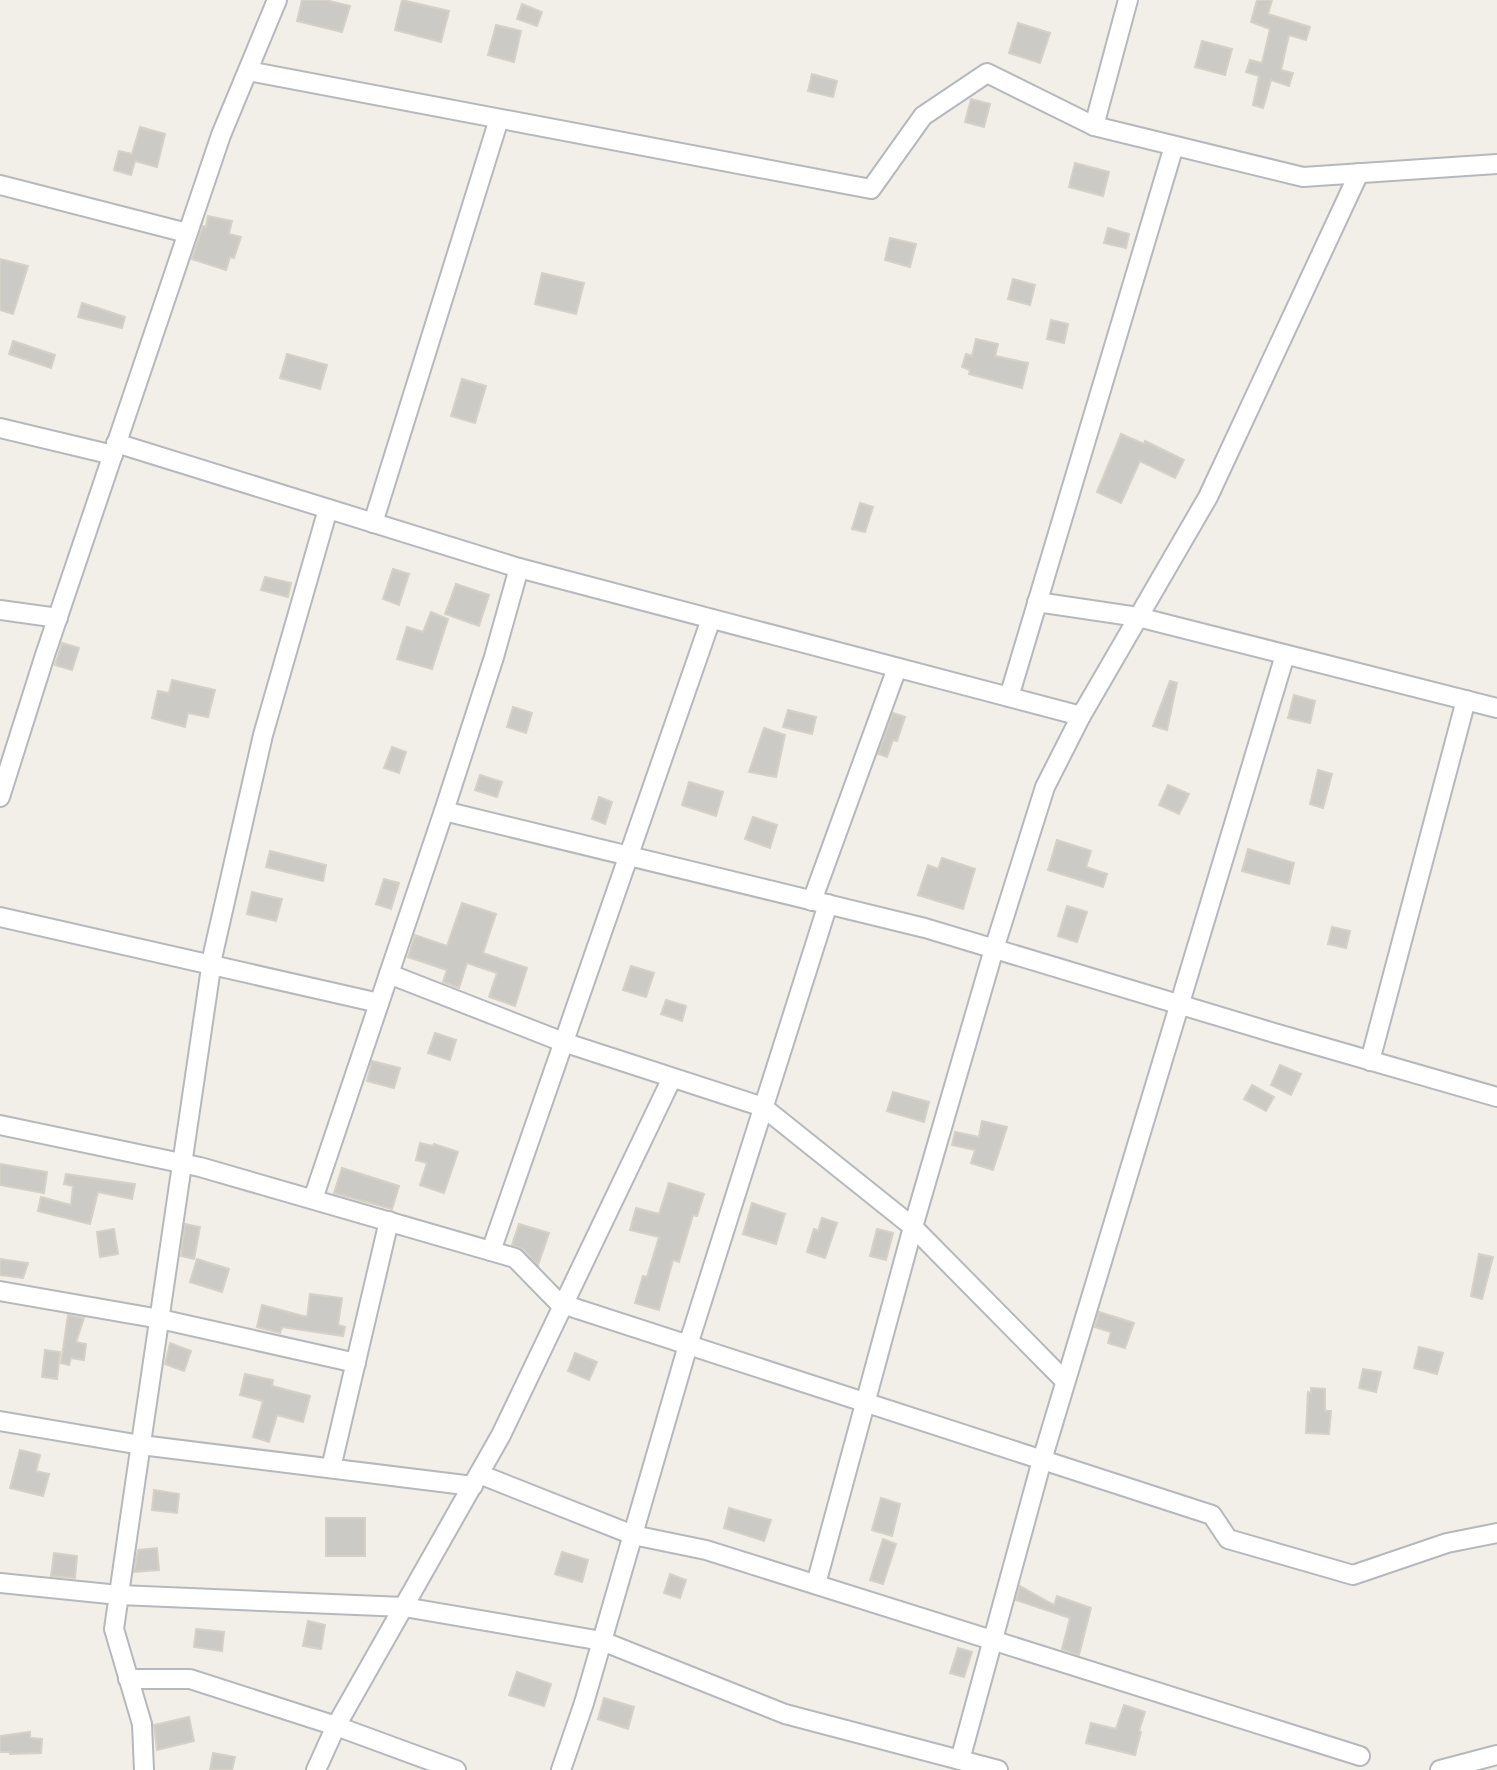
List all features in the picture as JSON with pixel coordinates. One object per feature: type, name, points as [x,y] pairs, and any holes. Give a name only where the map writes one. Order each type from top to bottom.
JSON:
[{"type":"street","points":[[0,797],[221,135],[277,0]]},
{"type":"street","points":[[1094,126],[1128,0]]},
{"type":"street","points":[[248,71],[871,189],[923,116],[987,73],[1094,126],[1303,177],[1497,164]]},
{"type":"street","points":[[373,523],[499,119]]},
{"type":"street","points":[[1009,697],[1174,146]]},
{"type":"street","points":[[816,1584],[913,1227],[1045,787],[1081,716],[1208,497],[1359,173]]},
{"type":"street","points":[[0,185],[187,233]]},
{"type":"street","points":[[0,428],[114,449],[328,509],[519,568],[1081,716]]},
{"type":"street","points":[[144,1770],[142,1724],[114,1629],[211,965],[263,735],[328,509]]},
{"type":"street","points":[[313,1199],[444,811],[519,568]]},
{"type":"street","points":[[1037,602],[1138,617],[1497,708]]},
{"type":"street","points":[[0,610],[58,618]]},
{"type":"street","points":[[491,1251],[711,619]]},
{"type":"street","points":[[960,1760],[1065,1381],[1285,655]]},
{"type":"street","points":[[561,1770],[584,1703],[688,1345],[763,1107],[820,902],[897,668]]},
{"type":"street","points":[[1370,1061],[1466,700]]},
{"type":"street","points":[[444,811],[925,928],[1497,1097]]},
{"type":"street","points":[[0,917],[379,1003]]},
{"type":"street","points":[[389,974],[563,1042],[763,1107],[913,1227],[1065,1381]]},
{"type":"street","points":[[316,1770],[336,1726],[501,1435],[672,1078]]},
{"type":"street","points":[[0,1125],[183,1163],[515,1258],[564,1305],[1212,1515],[1228,1539],[1353,1575],[1447,1543],[1497,1533]]},
{"type":"street","points":[[331,1468],[389,1221]]},
{"type":"street","points":[[0,1291],[160,1319],[356,1363]]},
{"type":"street","points":[[0,1421],[141,1445],[331,1468],[476,1480],[633,1535],[706,1550],[1360,1756]]},
{"type":"street","points":[[0,1583],[119,1595],[404,1607],[602,1641],[785,1714],[998,1770]]},
{"type":"street","points":[[128,1679],[190,1679],[336,1726],[456,1770]]},
{"type":"street","points":[[1440,1770],[1497,1755]]},
{"type":"building","points":[[302,0],[325,0],[350,6],[342,32],[297,21]]},
{"type":"building","points":[[402,0],[449,11],[441,42],[395,30]]},
{"type":"building","points":[[1257,0],[1272,0],[1268,14],[1310,27],[1306,40],[1289,35],[1281,70],[1293,73],[1289,86],[1271,80],[1263,108],[1253,105],[1259,76],[1246,72],[1250,60],[1262,63],[1270,29],[1251,22]]},
{"type":"building","points":[[522,4],[542,12],[537,26],[517,19]]},
{"type":"building","points":[[1018,23],[1050,33],[1040,63],[1009,53]]},
{"type":"building","points":[[496,25],[521,31],[514,62],[488,55]]},
{"type":"building","points":[[1202,41],[1232,49],[1225,75],[1195,67]]},
{"type":"building","points":[[812,74],[837,81],[833,97],[808,91]]},
{"type":"building","points":[[971,99],[990,104],[984,127],[965,122]]},
{"type":"building","points":[[140,127],[165,134],[157,167],[135,161],[131,175],[114,170],[119,151],[132,154]]},
{"type":"building","points":[[1075,163],[1109,172],[1103,196],[1069,187]]},
{"type":"building","points":[[208,216],[232,221],[229,234],[241,237],[226,270],[192,259]]},
{"type":"building","points":[[1108,228],[1129,234],[1126,248],[1104,243]]},
{"type":"building","points":[[890,238],[916,244],[910,267],[885,260]]},
{"type":"building","points":[[0,259],[28,266],[13,314],[0,310]]},
{"type":"building","points":[[542,273],[584,283],[576,314],[535,304]]},
{"type":"building","points":[[1013,279],[1035,285],[1030,305],[1008,299]]},
{"type":"building","points":[[82,303],[125,317],[122,328],[78,317]]},
{"type":"building","points":[[1051,320],[1068,324],[1064,343],[1047,339]]},
{"type":"building","points":[[976,339],[998,344],[995,356],[1028,363],[1022,388],[969,374],[970,370],[962,367],[966,354],[972,356]]},
{"type":"building","points":[[13,341],[55,355],[51,368],[9,354]]},
{"type":"building","points":[[287,354],[327,365],[320,389],[280,378]]},
{"type":"building","points":[[462,379],[486,386],[475,423],[451,416]]},
{"type":"building","points":[[1121,434],[1144,444],[1145,441],[1184,460],[1175,478],[1140,461],[1121,503],[1097,492]]},
{"type":"building","points":[[860,503],[873,507],[865,532],[852,529]]},
{"type":"building","points":[[393,569],[409,574],[399,605],[383,599]]},
{"type":"building","points":[[265,577],[291,583],[288,597],[261,590]]},
{"type":"building","points":[[456,584],[489,595],[479,626],[445,614]]},
{"type":"building","points":[[431,612],[448,619],[432,669],[397,659],[407,627],[423,632]]},
{"type":"building","points":[[62,643],[79,648],[72,670],[55,665]]},
{"type":"building","points":[[172,680],[215,690],[208,717],[188,713],[185,727],[152,718],[158,691],[169,693]]},
{"type":"building","points":[[1170,681],[1177,683],[1167,730],[1153,726]]},
{"type":"building","points":[[1294,695],[1315,701],[1310,723],[1288,718]]},
{"type":"building","points":[[513,707],[532,713],[526,733],[507,727]]},
{"type":"building","points":[[788,710],[816,717],[812,734],[783,727]]},
{"type":"building","points":[[893,713],[905,717],[897,741],[893,740],[887,757],[878,754]]},
{"type":"building","points":[[764,728],[785,735],[776,777],[749,772]]},
{"type":"building","points":[[392,747],[406,752],[399,773],[384,768]]},
{"type":"building","points":[[1318,770],[1332,774],[1323,808],[1310,804]]},
{"type":"building","points":[[480,775],[502,782],[497,797],[475,790]]},
{"type":"building","points":[[689,782],[723,792],[716,816],[682,805]]},
{"type":"building","points":[[1168,785],[1189,794],[1179,814],[1159,805]]},
{"type":"building","points":[[599,797],[612,802],[605,824],[592,819]]},
{"type":"building","points":[[753,817],[777,825],[770,848],[745,839]]},
{"type":"building","points":[[1057,840],[1091,851],[1086,867],[1107,874],[1103,887],[1048,870]]},
{"type":"building","points":[[1248,849],[1294,863],[1289,884],[1242,871]]},
{"type":"building","points":[[270,851],[326,865],[323,881],[266,867]]},
{"type":"building","points":[[942,858],[975,869],[963,909],[918,895],[928,865],[938,869]]},
{"type":"building","points":[[384,879],[399,883],[391,909],[376,904]]},
{"type":"building","points":[[252,892],[282,899],[276,921],[247,914]]},
{"type":"building","points":[[462,903],[496,914],[483,953],[527,968],[515,1006],[489,997],[497,973],[467,963],[459,988],[443,982],[447,970],[408,957],[415,935],[447,946]]},
{"type":"building","points":[[1067,906],[1087,912],[1077,942],[1058,936]]},
{"type":"building","points":[[1332,927],[1350,931],[1346,948],[1328,944]]},
{"type":"building","points":[[631,966],[654,973],[646,997],[623,990]]},
{"type":"building","points":[[666,1000],[686,1006],[682,1021],[661,1014]]},
{"type":"building","points":[[435,1033],[456,1040],[450,1060],[428,1053]]},
{"type":"building","points":[[372,1061],[400,1068],[394,1088],[367,1081]]},
{"type":"building","points":[[1280,1065],[1301,1074],[1291,1095],[1271,1085]]},
{"type":"building","points":[[1252,1085],[1274,1097],[1266,1111],[1244,1099]]},
{"type":"building","points":[[893,1092],[929,1102],[924,1122],[887,1111]]},
{"type":"building","points":[[982,1121],[1007,1127],[993,1170],[971,1163],[975,1150],[952,1145],[955,1132],[979,1137]]},
{"type":"building","points":[[420,1143],[458,1152],[444,1193],[420,1185],[427,1163],[416,1160]]},
{"type":"building","points":[[0,1164],[47,1172],[44,1193],[0,1185]]},
{"type":"building","points":[[342,1168],[399,1186],[392,1209],[334,1193]]},
{"type":"building","points":[[66,1174],[135,1184],[132,1199],[98,1192],[90,1224],[38,1211],[41,1197],[71,1205],[73,1186],[64,1184]]},
{"type":"building","points":[[669,1183],[704,1194],[697,1216],[693,1215],[679,1262],[673,1260],[659,1310],[635,1303],[659,1237],[630,1230],[636,1208],[659,1214]]},
{"type":"building","points":[[752,1203],[785,1214],[776,1244],[743,1234]]},
{"type":"building","points":[[822,1218],[837,1223],[825,1258],[807,1252],[814,1229],[818,1231]]},
{"type":"building","points":[[185,1224],[200,1227],[194,1259],[181,1256]]},
{"type":"building","points":[[519,1224],[549,1233],[538,1265],[523,1249],[512,1245]]},
{"type":"building","points":[[114,1229],[118,1254],[100,1257],[97,1232]]},
{"type":"building","points":[[877,1229],[893,1233],[886,1260],[870,1256]]},
{"type":"building","points":[[1479,1254],[1493,1257],[1482,1299],[1471,1296]]},
{"type":"building","points":[[0,1259],[28,1263],[23,1278],[0,1275]]},
{"type":"building","points":[[197,1259],[229,1269],[222,1292],[190,1282]]},
{"type":"building","points":[[310,1294],[342,1298],[338,1325],[345,1327],[343,1336],[282,1327],[280,1333],[257,1327],[262,1305],[307,1317]]},
{"type":"building","points":[[1099,1312],[1134,1323],[1125,1348],[1108,1343],[1111,1332],[1095,1327]]},
{"type":"building","points":[[68,1315],[84,1318],[76,1342],[86,1344],[84,1360],[71,1358],[69,1365],[61,1363]]},
{"type":"building","points":[[170,1343],[191,1351],[184,1371],[165,1364]]},
{"type":"building","points":[[1419,1347],[1443,1353],[1437,1374],[1414,1368]]},
{"type":"building","points":[[45,1350],[60,1352],[57,1379],[42,1377]]},
{"type":"building","points":[[575,1353],[597,1362],[589,1380],[568,1371]]},
{"type":"building","points":[[1363,1369],[1381,1372],[1376,1392],[1359,1388]]},
{"type":"building","points":[[245,1374],[273,1380],[272,1386],[310,1396],[303,1422],[277,1415],[269,1442],[253,1437],[263,1401],[240,1395]]},
{"type":"building","points":[[1311,1388],[1325,1389],[1325,1411],[1331,1411],[1329,1434],[1306,1433],[1308,1392],[1311,1393]]},
{"type":"building","points":[[20,1450],[40,1455],[36,1471],[49,1474],[43,1496],[10,1488]]},
{"type":"building","points":[[154,1490],[179,1494],[177,1513],[152,1510]]},
{"type":"building","points":[[881,1498],[900,1504],[892,1536],[872,1530]]},
{"type":"building","points":[[729,1508],[771,1520],[764,1541],[724,1528]]},
{"type":"building","points":[[326,1518],[365,1518],[365,1556],[326,1556]]},
{"type":"building","points":[[883,1539],[896,1544],[883,1584],[870,1580]]},
{"type":"building","points":[[157,1548],[159,1570],[134,1572],[138,1550]]},
{"type":"building","points":[[562,1552],[588,1560],[582,1582],[555,1574]]},
{"type":"building","points":[[54,1553],[77,1556],[75,1578],[51,1576]]},
{"type":"building","points":[[670,1574],[686,1580],[680,1598],[664,1593]]},
{"type":"building","points":[[1020,1586],[1054,1605],[1057,1596],[1091,1608],[1079,1655],[1062,1649],[1070,1618],[1016,1600]]},
{"type":"building","points":[[308,1621],[325,1625],[321,1649],[303,1646]]},
{"type":"building","points":[[196,1629],[224,1632],[222,1651],[194,1647]]},
{"type":"building","points":[[958,1648],[972,1652],[964,1677],[950,1673]]},
{"type":"building","points":[[517,1672],[551,1684],[544,1706],[509,1695]]},
{"type":"building","points":[[604,1698],[634,1707],[628,1729],[598,1719]]},
{"type":"building","points":[[1124,1705],[1145,1712],[1135,1755],[1086,1743],[1091,1723],[1116,1729]]},
{"type":"building","points":[[189,1717],[194,1741],[157,1750],[154,1725]]},
{"type":"building","points":[[30,1732],[30,1738],[42,1739],[41,1753],[0,1752],[0,1736]]},
{"type":"building","points":[[213,1753],[235,1757],[232,1770],[210,1770]]}]
